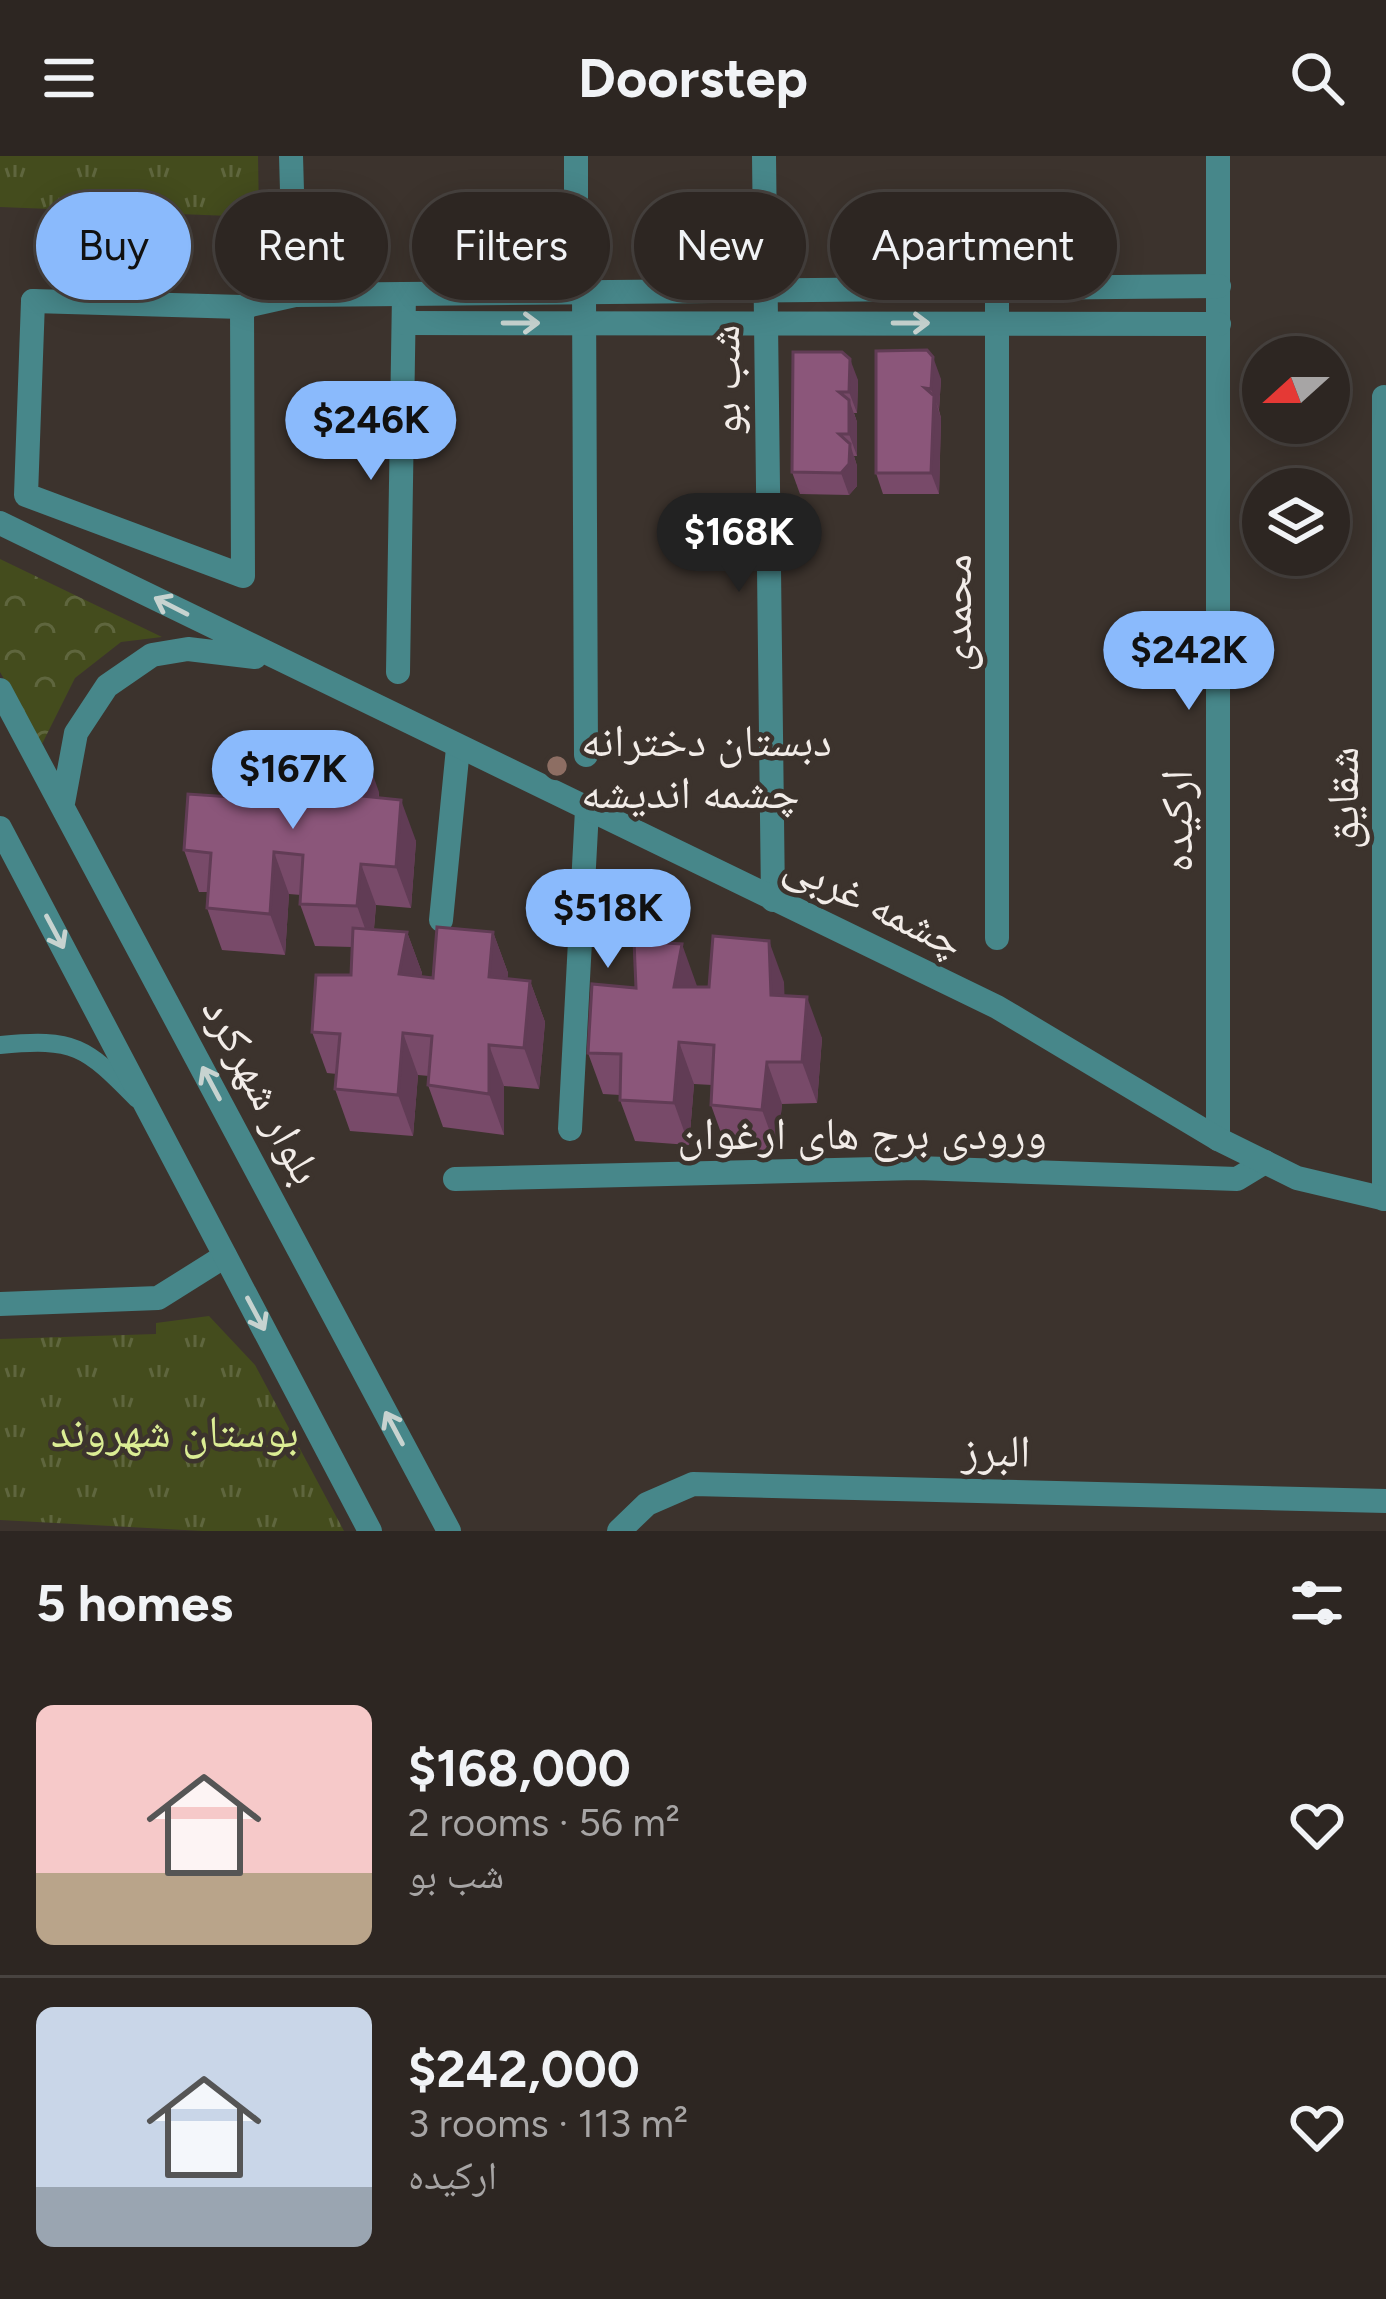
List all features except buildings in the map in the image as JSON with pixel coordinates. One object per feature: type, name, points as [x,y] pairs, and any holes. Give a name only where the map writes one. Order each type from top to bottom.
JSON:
[{"type":"street","points":[[291,156],[292,192]]},
{"type":"street","points":[[576,156],[576,192]]},
{"type":"street","name":"شب بو","points":[[764,156],[764,192]]},
{"type":"street","name":"ارکیده","points":[[1218,156],[1218,1139]]},
{"type":"street","points":[[1117,287],[1219,286]]},
{"type":"street","points":[[388,294],[412,294]]},
{"type":"street","points":[[398,672],[404,294]]},
{"type":"street","points":[[242,307],[243,576],[26,495],[33,302],[242,307],[273,300]]},
{"type":"street","points":[[584,300],[586,755]]},
{"type":"street","name":"شب بو","points":[[765,300],[773,900]]},
{"type":"street","name":"محمدی","points":[[997,300],[997,938]]},
{"type":"street","points":[[404,322],[1220,324]]},
{"type":"street","name":"شقایق","points":[[1384,397],[1385,1199]]},
{"type":"street","name":"چشمه غربی","points":[[0,523],[997,1007],[1264,1162],[1297,1178],[1385,1199]]},
{"type":"street","points":[[63,802],[76,733],[107,686],[152,656],[188,649],[275,660]]},
{"type":"street","name":"بلوار شهرکرد","points":[[0,690],[448,1531]]},
{"type":"street","points":[[441,920],[458,748]]},
{"type":"street","points":[[570,1130],[586,810]]},
{"type":"street","points":[[0,828],[370,1531]]},
{"type":"street","name":"ورودی برج های ارغوان","points":[[455,1179],[916,1168],[1237,1178],[1264,1162]]},
{"type":"street","points":[[0,1304],[158,1298],[225,1256]]},
{"type":"street","name":"البرز","points":[[619,1531],[647,1504],[693,1484],[1386,1501]]},
{"type":"lane","points":[[0,1046],[53,1040],[98,1060],[149,1112]]},
{"type":"green space","points":[[0,156],[258,156],[259,192],[215,192],[215,215],[191,214],[191,192],[36,192],[36,208],[0,207]]},
{"type":"green space","points":[[0,559],[162,637],[121,642],[75,678],[42,744],[0,672]]},
{"type":"green space","name":"بوستان شهروند","points":[[209,1316],[255,1365],[344,1531],[203,1531],[0,1520],[0,1339],[156,1334],[156,1323]]},
{"type":"place","name":"دبستان دخترانه چشمه اندیشه","points":[[557,766]]}]
